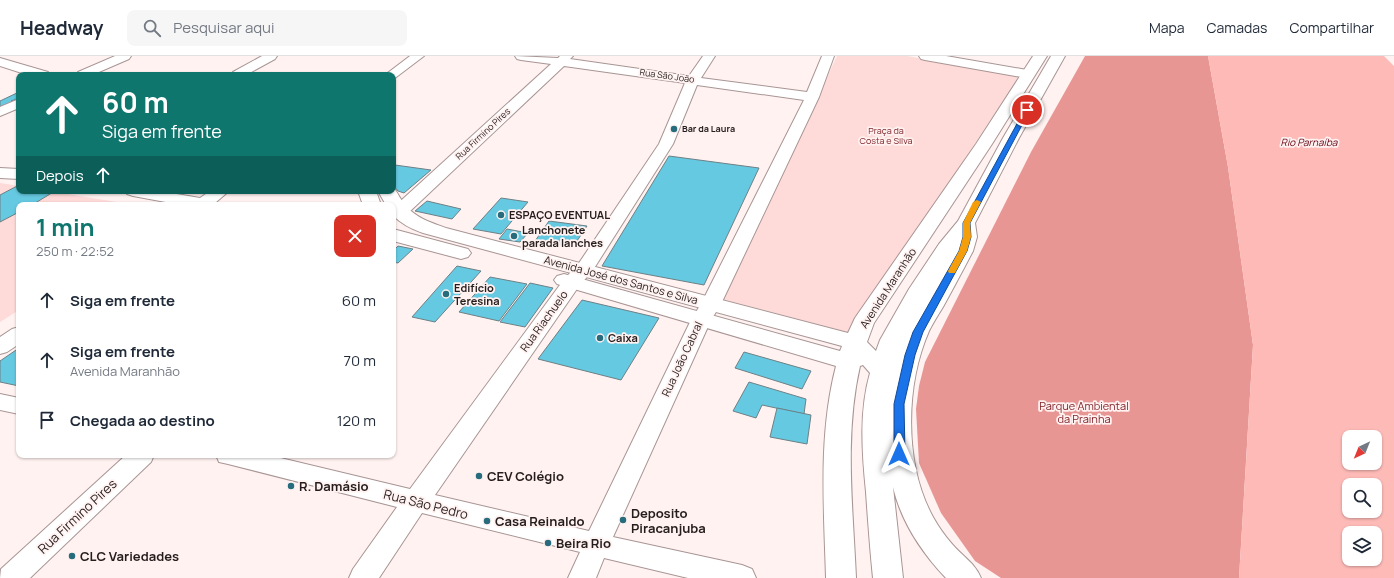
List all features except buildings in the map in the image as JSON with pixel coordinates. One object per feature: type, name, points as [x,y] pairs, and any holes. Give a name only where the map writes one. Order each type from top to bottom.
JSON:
[{"type":"main road","name":"Avenida Maranhão","points":[[841,578],[838,461],[839,416],[843,381],[856,352],[863,323],[984,144],[1027,74],[1040,56]]},
{"type":"main road","points":[[888,578],[877,466],[875,422],[879,383],[891,340],[920,289],[946,248],[966,223],[1011,138],[1058,56]]},
{"type":"main road","points":[[0,62],[33,72]]},
{"type":"main road","points":[[0,70],[16,76]]},
{"type":"main road","name":"Avenida José dos Santos e Silva","points":[[396,205],[405,216],[418,224],[441,232],[578,276],[856,352],[882,371]]},
{"type":"main road","points":[[966,223],[967,237],[963,251],[918,332],[910,355],[899,404],[899,454],[907,493],[916,516],[927,535],[948,560],[966,578]]},
{"type":"main road","name":"Avenida José dos Santos e Silva","points":[[396,236],[578,276]]},
{"type":"main road","points":[[856,352],[891,340]]},
{"type":"street","points":[[89,72],[125,56]]},
{"type":"street","points":[[242,72],[271,56]]},
{"type":"street","points":[[395,72],[418,56]]},
{"type":"street","name":"Rua São João","points":[[521,56],[564,59],[693,80],[812,97]]},
{"type":"street","name":"Rua Riachuelo","points":[[363,578],[416,501],[578,276],[666,144],[693,80],[709,56]]},
{"type":"street","name":"Rua João Cabral","points":[[582,578],[619,494],[706,312],[812,97],[828,56]]},
{"type":"street","points":[[926,56],[1027,74]]},
{"type":"street","name":"Rua Firmino Pires","points":[[400,211],[564,59]]},
{"type":"street","points":[[0,112],[16,104]]},
{"type":"street","points":[[0,173],[16,174]]},
{"type":"street","points":[[148,194],[188,202]]},
{"type":"street","points":[[207,202],[217,194]]},
{"type":"street","points":[[0,347],[16,336]]},
{"type":"street","points":[[0,402],[16,405]]},
{"type":"street","name":"Rua Firmino Pires","points":[[11,578],[139,458]]},
{"type":"street","name":"Rua São Pedro","points":[[240,458],[597,545],[742,578]]},
{"type":"green space","name":"Praça da Costa e Silva","points":[[837,56],[907,56],[1019,76],[851,333],[722,299]]},
{"type":"green space","name":"Parque Ambiental da Prainha","points":[[1085,56],[1208,56],[1228,167],[1253,345],[1239,578],[1001,578],[975,561],[941,513],[919,463],[916,409],[919,386],[925,362],[1031,152]]},
{"type":"green space","points":[[0,183],[16,186],[16,194],[67,194],[117,202],[16,202],[16,312],[0,322]]},
{"type":"water","name":"Rio Parnaíba","points":[[1208,56],[1384,56],[1394,66],[1394,578],[1239,578],[1253,345],[1228,167]]},
{"type":"slow traffic","points":[[952,271],[963,251],[967,237],[966,223],[977,202]]},
{"type":"place","name":"Bar da Laura","points":[[674,129]]},
{"type":"place","name":"ESPAÇO EVENTUAL","points":[[501,215]]},
{"type":"place","name":"Lanchonete parada lanches","points":[[514,236]]},
{"type":"place","name":"Edifício Teresina","points":[[446,294]]},
{"type":"place","name":"Caixa","points":[[600,338]]},
{"type":"place","name":"CEV Colégio","points":[[479,476]]},
{"type":"place","name":"R. Damásio","points":[[291,486]]},
{"type":"place","name":"Deposito Piracanjuba","points":[[623,520]]},
{"type":"place","name":"Casa Reinaldo","points":[[487,521]]},
{"type":"place","name":"Beira Rio","points":[[548,543]]},
{"type":"place","name":"CLC Variedades","points":[[72,556]]},
{"type":"route","points":[[899,454],[899,404],[910,355],[918,332],[963,251],[967,237],[966,223],[1027,110]]}]
